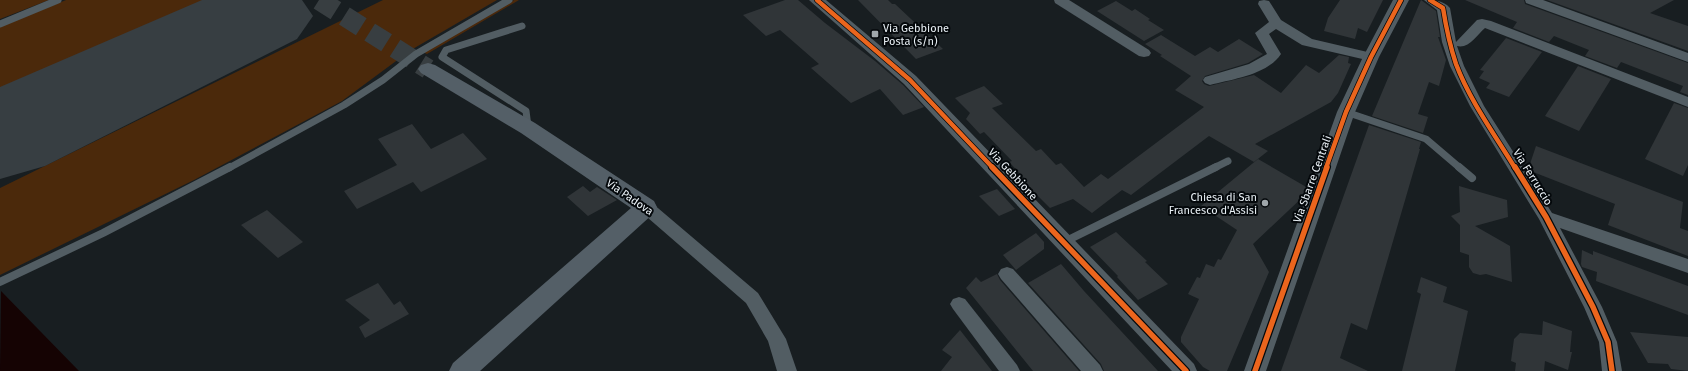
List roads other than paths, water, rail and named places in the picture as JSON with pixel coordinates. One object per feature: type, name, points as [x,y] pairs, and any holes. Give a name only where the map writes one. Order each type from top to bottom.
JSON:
[{"type":"main road","name":"Via Padova","points":[[428,69],[528,128],[646,207]]},
{"type":"main road","points":[[462,371],[646,207]]},
{"type":"street","name":"Via Gebbione","points":[[817,0],[910,80],[1185,371]]},
{"type":"street","points":[[1060,0],[1144,53]]},
{"type":"street","name":"Via Sbarre Centrali","points":[[1255,371],[1346,112],[1371,57],[1401,0]]},
{"type":"street","name":"Via Ferruccio","points":[[1430,0],[1443,8],[1449,42],[1457,66],[1477,106],[1546,218],[1593,307],[1608,342],[1612,371]]},
{"type":"street","points":[[1531,0],[1688,58]]},
{"type":"street","points":[[1262,1],[1276,23],[1307,42],[1371,57]]},
{"type":"street","points":[[1210,80],[1262,64],[1272,58],[1274,54],[1272,48],[1265,40],[1262,33],[1276,23]]},
{"type":"street","points":[[1462,43],[1482,23],[1491,25],[1688,102]]},
{"type":"street","name":"Via Padova","points":[[646,207],[752,298],[777,339],[787,371]]},
{"type":"street","points":[[1546,218],[1688,266]]},
{"type":"street","points":[[1007,274],[1094,371]]},
{"type":"street","points":[[959,304],[1010,371]]},
{"type":"lane","points":[[0,24],[58,0]]},
{"type":"lane","points":[[0,282],[103,233],[344,105],[383,80],[416,54],[509,0]]},
{"type":"lane","points":[[522,26],[446,50],[442,57],[526,111],[528,128]]},
{"type":"lane","points":[[1346,112],[1426,138],[1472,178]]},
{"type":"lane","points":[[1064,242],[1228,162]]},
{"type":"tunnel","points":[[319,0],[428,69]]},
{"type":"place","name":"Via Gebbione Posta (s/n)","points":[[875,34]]},
{"type":"place","name":"Chiesa di San Francesco d'Assisi","points":[[1265,203]]}]
